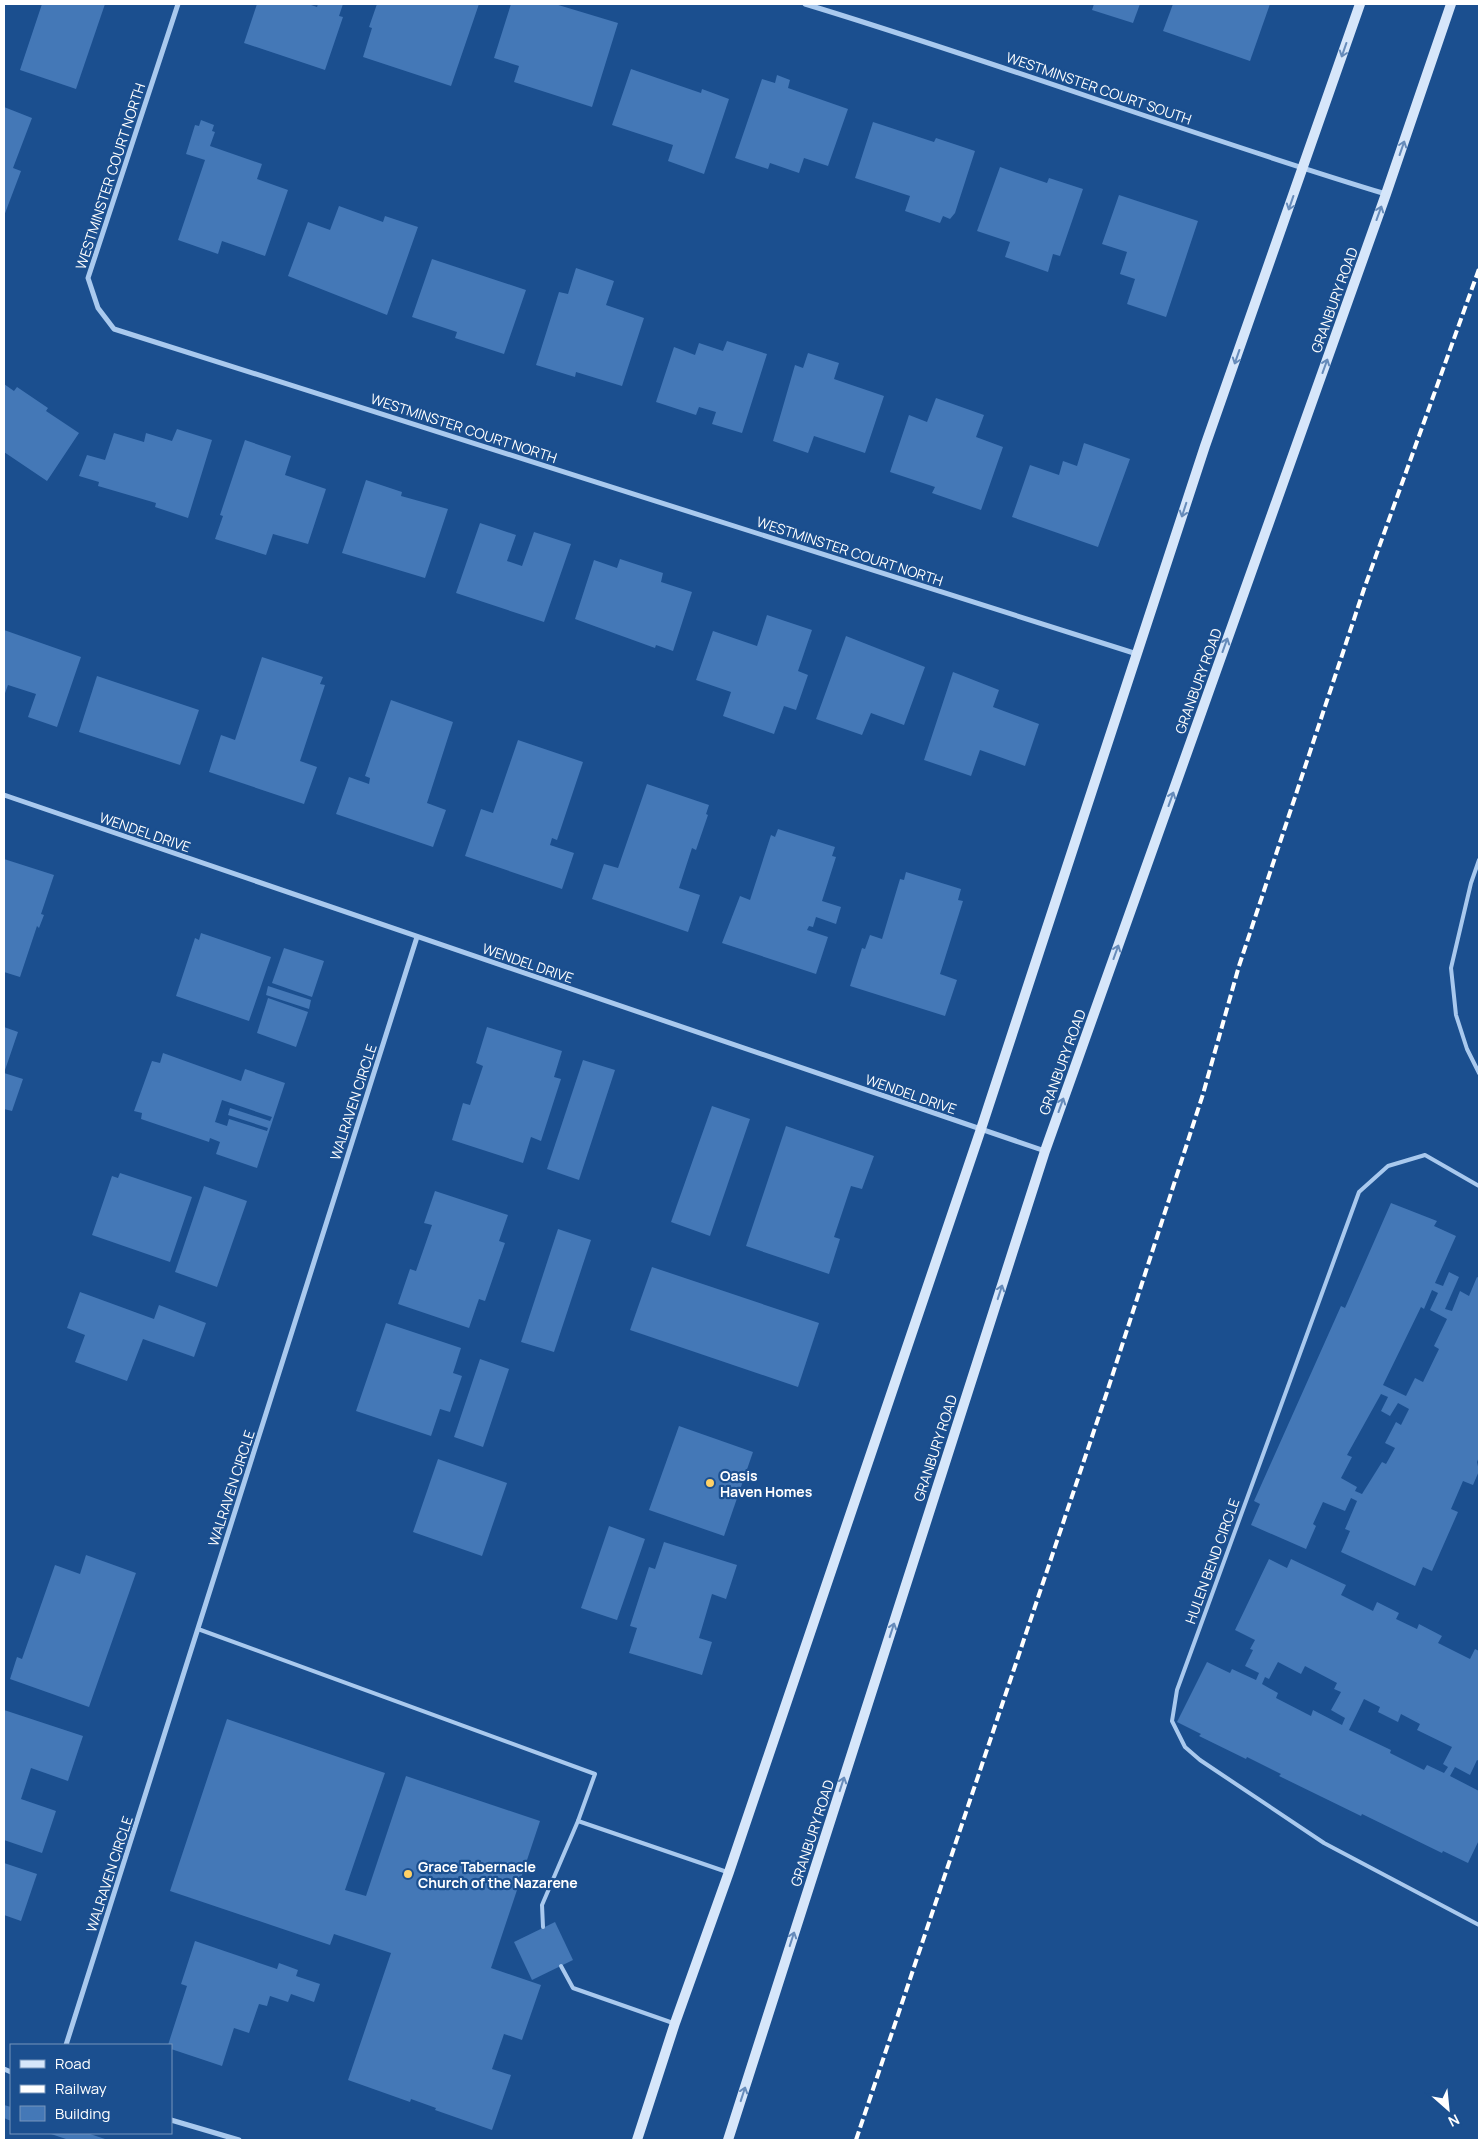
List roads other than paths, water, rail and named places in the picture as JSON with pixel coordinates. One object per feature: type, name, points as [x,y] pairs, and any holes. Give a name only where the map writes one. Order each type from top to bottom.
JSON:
[{"type":"main road","points":[[638,2140],[675,2023],[729,1872],[982,1129],[1205,446],[1360,4]]},
{"type":"main road","name":"GRANBURY ROAD","points":[[728,2140],[1045,1150],[1386,194],[1451,4]]},
{"type":"street","name":"WESTMINSTER COURT NORTH","points":[[178,4],[88,278],[98,308],[114,329],[1137,654]]},
{"type":"street","name":"WESTMINSTER COURT SOUTH","points":[[805,4],[900,32],[1302,169],[1386,194]]},
{"type":"street","name":"WENDEL DRIVE","points":[[4,795],[1045,1150]]},
{"type":"street","name":"WALRAVEN CIRCLE","points":[[66,2044],[416,937]]},
{"type":"street","points":[[172,2120],[239,2140]]},
{"type":"lane","points":[[1479,860],[1451,968],[1456,1015],[1467,1049],[1479,1073]]},
{"type":"lane","name":"HULEN BEND CIRCLE","points":[[1479,1186],[1425,1155],[1388,1166],[1359,1192],[1177,1690],[1172,1721],[1185,1747],[1200,1760],[1324,1843],[1479,1926]]},
{"type":"lane","points":[[198,1629],[595,1774],[578,1821],[542,1905],[543,1927]]},
{"type":"lane","points":[[578,1821],[729,1872]]},
{"type":"lane","points":[[561,1966],[573,1988],[675,2023]]},
{"type":"railway","points":[[856,2140],[1107,1392],[1203,1094],[1239,966],[1364,589],[1479,269]]},
{"type":"place","name":"Oasis Haven Homes","points":[[710,1483]]},
{"type":"place","name":"Grace Tabernacle Church of the Nazarene","points":[[408,1874]]}]
